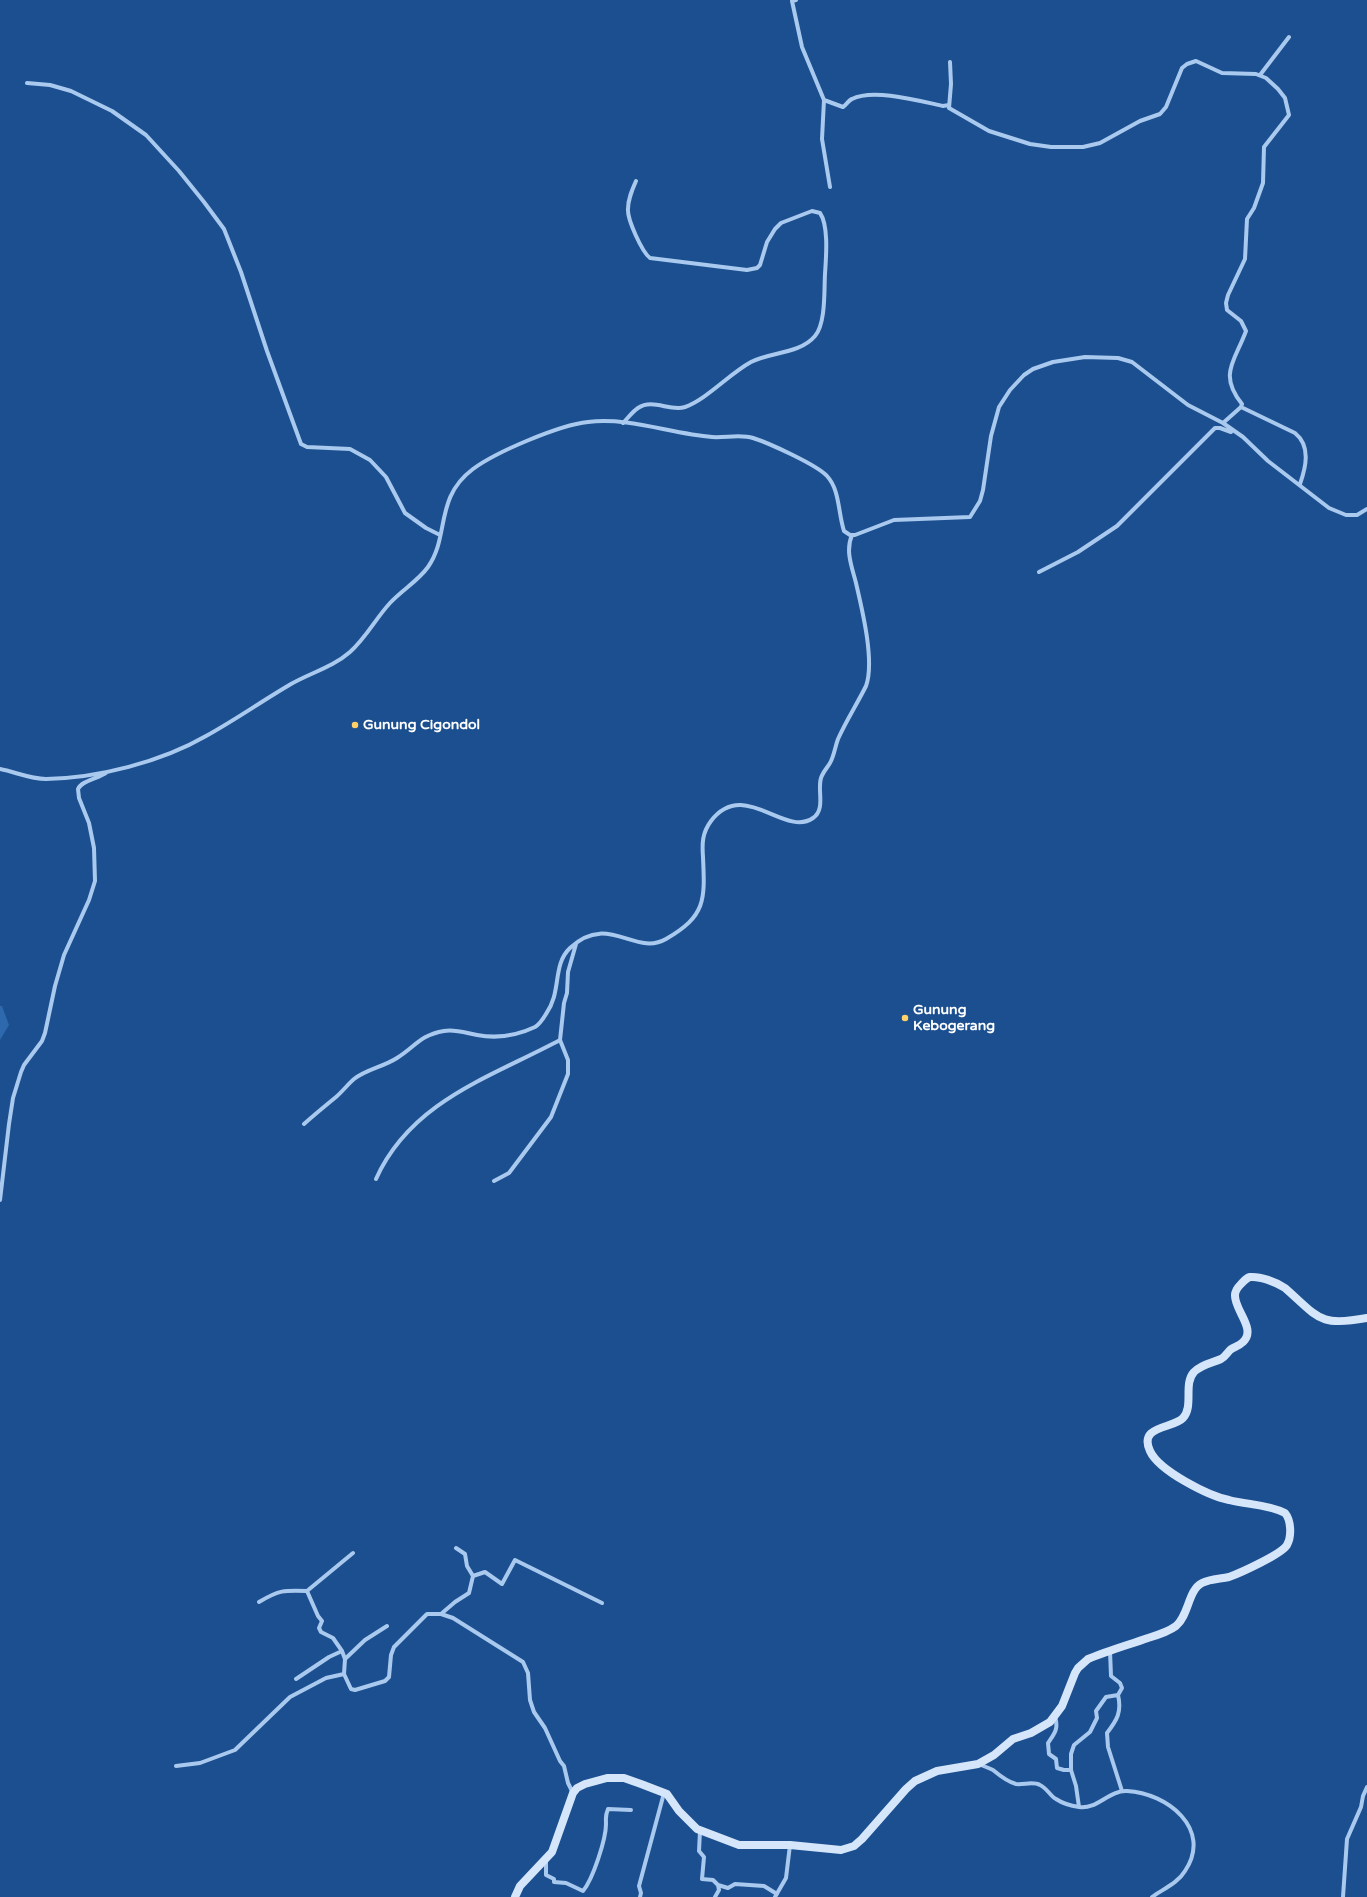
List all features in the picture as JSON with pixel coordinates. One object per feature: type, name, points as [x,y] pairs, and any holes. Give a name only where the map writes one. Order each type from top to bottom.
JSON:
[{"type":"street","points":[[796,0],[792,1],[802,47],[824,100],[823,146],[830,187]]},
{"type":"street","points":[[1260,75],[1288,37]]},
{"type":"street","points":[[824,100],[843,107],[852,99],[873,95],[894,96],[943,106],[949,105],[949,108],[989,131],[1030,144],[1051,147],[1083,147],[1100,143],[1140,121],[1160,114],[1166,107],[1182,68],[1192,62],[1198,61],[1222,73],[1260,75],[1272,83],[1281,93],[1290,113],[1288,120],[1273,134],[1264,147],[1264,172],[1261,190],[1254,208],[1247,219],[1245,259],[1226,302],[1227,310],[1240,321],[1246,331],[1229,369],[1230,383],[1236,396],[1242,404],[1241,407]]},
{"type":"street","points":[[949,108],[951,84],[950,62]]},
{"type":"street","points":[[27,83],[61,88],[100,104],[140,130],[162,152],[204,202],[224,229],[248,290],[267,351],[301,444],[307,447],[350,449],[370,460],[386,476],[405,513],[426,528],[440,535]]},
{"type":"street","points":[[623,423],[639,407],[647,404],[673,408],[686,406],[697,401],[751,362],[803,345],[810,341],[816,335],[821,324],[826,264],[823,221],[820,214],[816,211],[806,212],[787,220],[778,226],[765,248],[761,262],[754,269],[747,270],[650,258],[636,234],[628,212],[630,194],[636,181]]},
{"type":"street","points":[[0,770],[44,779],[107,772],[130,767],[192,744],[292,683],[345,656],[353,650],[390,603],[427,568],[440,535],[445,508],[462,479],[474,468],[541,435],[577,424],[593,421],[648,425],[711,437],[751,437],[770,444],[826,474],[836,491],[843,529],[845,532],[852,535],[862,534],[894,520],[970,517],[980,501],[983,490],[991,436],[999,407],[1010,390],[1024,375],[1053,362],[1085,357],[1118,358],[1132,362],[1188,405],[1223,423],[1247,441],[1268,461],[1300,484],[1329,508],[1346,515],[1358,515],[1367,510]]},
{"type":"street","points":[[1223,423],[1241,407]]},
{"type":"street","points":[[1241,407],[1295,433],[1300,438],[1304,446],[1306,458],[1305,468],[1300,484]]},
{"type":"street","points":[[1039,572],[1078,552],[1117,526],[1215,428],[1228,429],[1247,441]]},
{"type":"street","points":[[304,1124],[355,1078],[391,1062],[427,1036],[452,1030],[478,1036],[504,1037],[517,1034],[538,1025],[551,1008],[556,995],[559,964],[562,958],[571,947],[590,934],[615,934],[645,943],[657,942],[664,940],[686,925],[699,910],[703,902],[705,886],[702,852],[704,835],[710,822],[723,810],[735,806],[752,806],[785,819],[799,822],[807,821],[818,813],[822,776],[830,762],[839,739],[866,686],[868,679],[867,639],[848,552],[852,535]]},
{"type":"street","points":[[0,1200],[13,1098],[21,1072],[42,1042],[64,955],[89,900],[95,881],[94,848],[89,823],[79,798],[78,789],[81,784],[107,772]]},
{"type":"street","points":[[494,1180],[509,1173],[551,1117],[568,1074],[568,1060],[560,1040],[564,1003],[567,993],[568,972],[576,943]]},
{"type":"street","points":[[376,1179],[395,1144],[425,1115],[442,1102],[465,1087],[560,1040]]},
{"type":"street","points":[[515,1897],[520,1886],[552,1852],[573,1793],[577,1788],[585,1784],[615,1778],[624,1778],[664,1792],[694,1828],[739,1845],[790,1845],[834,1850],[854,1846],[915,1781],[937,1771],[978,1764],[994,1754],[1012,1739],[1040,1729],[1055,1717],[1062,1706],[1078,1668],[1088,1659],[1169,1631],[1184,1617],[1194,1591],[1199,1585],[1204,1582],[1233,1575],[1259,1563],[1286,1547],[1290,1537],[1289,1521],[1285,1513],[1276,1509],[1221,1498],[1172,1472],[1153,1455],[1148,1445],[1149,1437],[1153,1431],[1177,1422],[1184,1416],[1187,1410],[1190,1378],[1194,1372],[1202,1366],[1223,1358],[1231,1350],[1242,1344],[1246,1338],[1248,1330],[1235,1300],[1237,1288],[1248,1278],[1256,1278],[1282,1286],[1321,1319],[1338,1322],[1367,1318]]},
{"type":"street","points":[[441,1614],[469,1593],[473,1576],[467,1566],[466,1554],[456,1548]]},
{"type":"street","points":[[259,1602],[276,1592],[291,1590],[308,1591],[353,1553]]},
{"type":"street","points":[[473,1576],[485,1572],[502,1584],[515,1560],[602,1603]]},
{"type":"street","points":[[308,1591],[318,1616],[322,1621],[319,1628],[321,1632],[333,1638],[342,1651],[345,1658],[344,1674],[351,1689],[355,1690],[384,1681],[389,1677],[391,1655],[394,1647],[427,1614],[441,1614],[459,1621],[523,1662],[528,1673],[530,1700],[534,1712],[545,1728],[560,1761],[564,1766],[568,1783],[573,1793]]},
{"type":"street","points":[[345,1658],[365,1640],[387,1626]]},
{"type":"street","points":[[296,1679],[329,1657],[342,1651]]},
{"type":"street","points":[[1110,1651],[1111,1676],[1120,1683],[1122,1688],[1118,1695],[1118,1720],[1107,1733],[1108,1747],[1122,1791]]},
{"type":"street","points":[[176,1766],[200,1763],[235,1750],[290,1697],[326,1678],[344,1674]]},
{"type":"street","points":[[1079,1808],[1076,1786],[1071,1770],[1070,1754],[1074,1745],[1090,1732],[1097,1718],[1096,1711],[1106,1697],[1118,1695]]},
{"type":"street","points":[[1055,1717],[1058,1725],[1056,1732],[1048,1744],[1049,1754],[1056,1759],[1058,1768],[1071,1770]]},
{"type":"street","points":[[978,1764],[992,1770],[999,1776],[1015,1784],[1040,1785],[1056,1799],[1079,1808],[1091,1806],[1115,1792],[1122,1791],[1141,1793],[1172,1808],[1186,1821],[1194,1837],[1195,1852],[1186,1870],[1176,1881],[1152,1897]]},
{"type":"street","points":[[1343,1897],[1347,1839],[1361,1808],[1363,1796],[1367,1787]]},
{"type":"street","points":[[640,1897],[641,1893],[639,1886],[664,1792]]},
{"type":"street","points":[[546,1858],[546,1875],[554,1879],[554,1882],[566,1883],[583,1891],[591,1877],[600,1853],[606,1824],[604,1816],[608,1809],[631,1810]]},
{"type":"street","points":[[700,1830],[699,1851],[704,1857],[702,1879],[713,1880],[718,1885],[728,1888],[735,1884],[764,1886],[776,1896],[786,1878],[790,1845]]},
{"type":"street","points":[[715,1897],[719,1890],[718,1885]]},
{"type":"shaded area","points":[[0,1006],[2,1006],[9,1025],[0,1040]]},
{"type":"place","name":"Gunung Cigondol","points":[[355,725]]},
{"type":"place","name":"Gunung Kebogerang","points":[[905,1018]]}]
